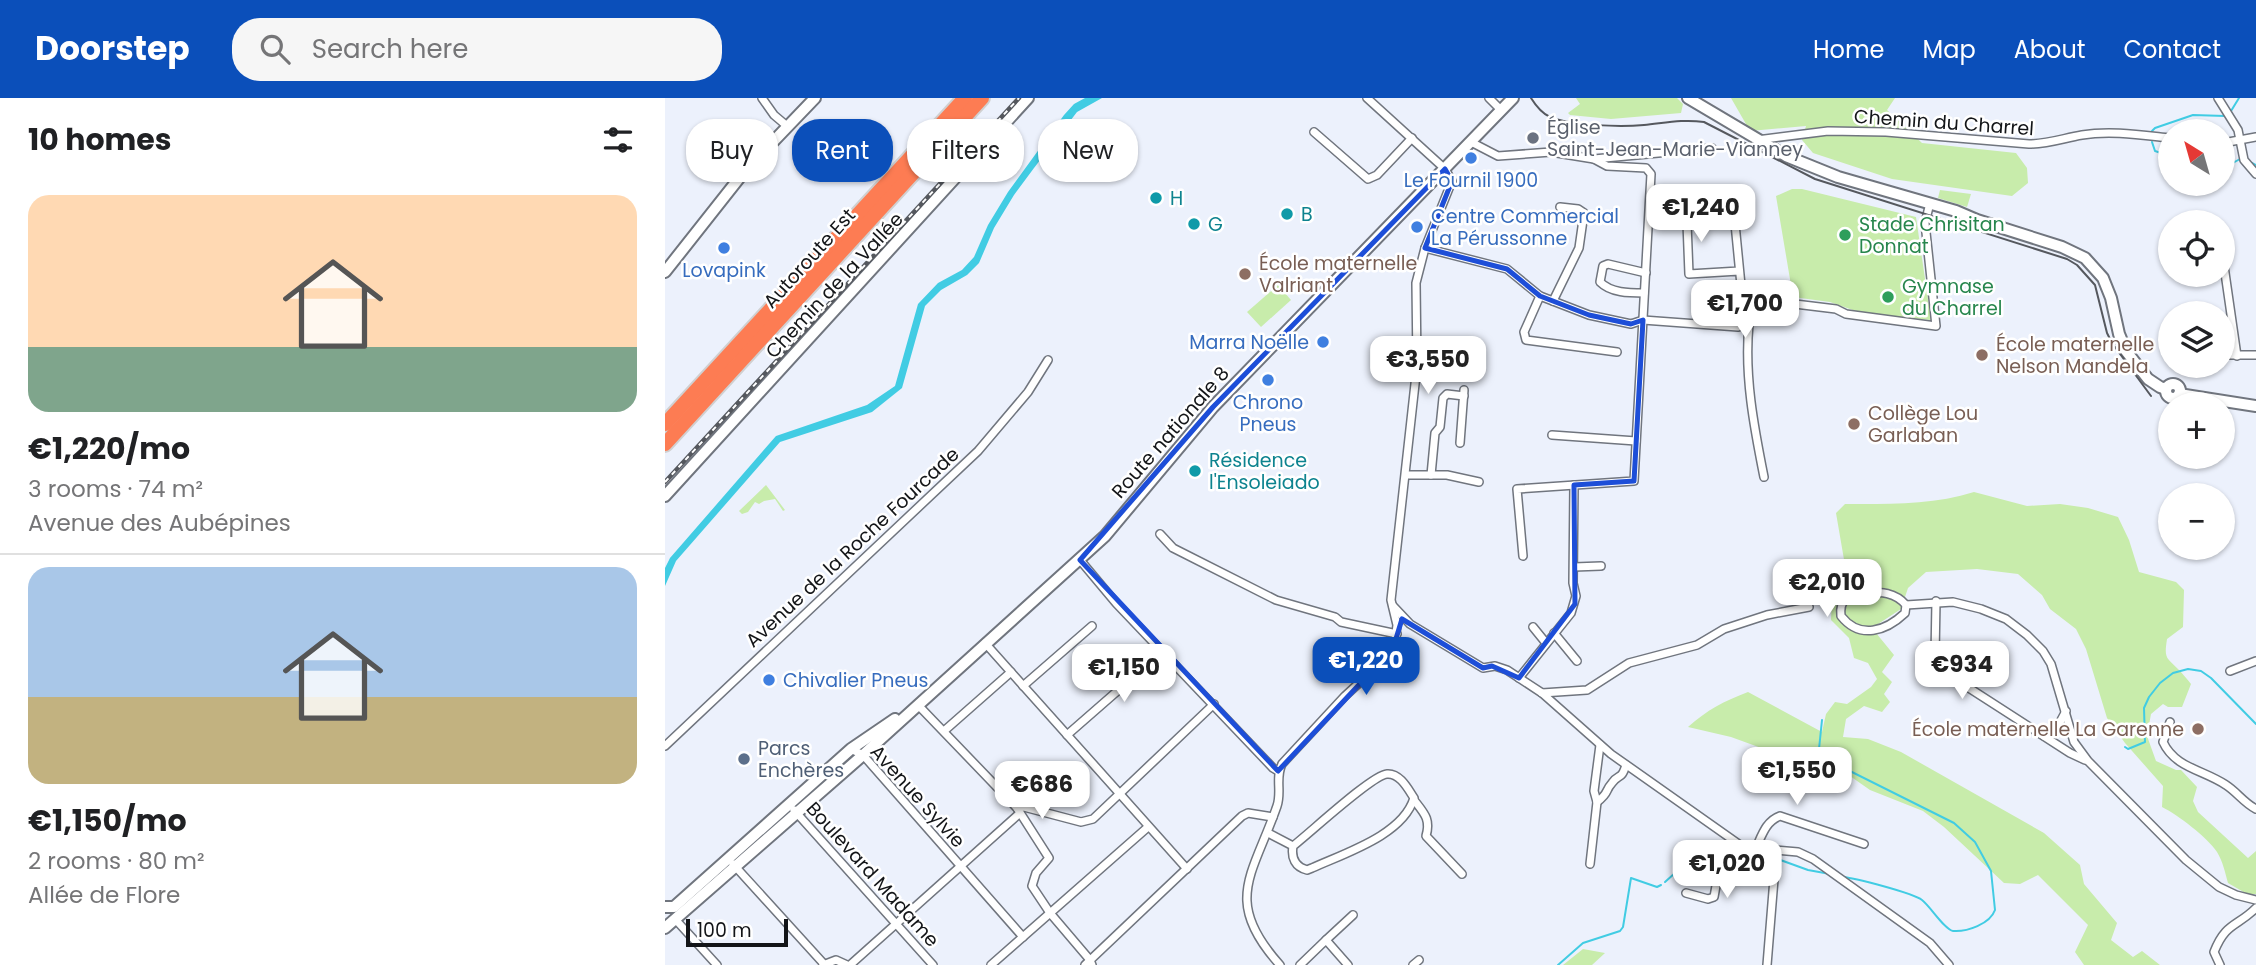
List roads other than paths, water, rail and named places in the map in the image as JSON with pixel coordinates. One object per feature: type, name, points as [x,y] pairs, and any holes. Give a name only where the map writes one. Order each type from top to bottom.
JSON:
[{"type":"highway","name":"Autoroute Est","points":[[665,424],[965,98]]},
{"type":"highway","name":"Autoroute Est","points":[[665,444],[982,98]]},
{"type":"main road","points":[[665,272],[744,172],[815,98]]},
{"type":"main road","name":"Chemin de la Vallée","points":[[665,496],[1028,98]]},
{"type":"main road","points":[[1492,120],[1513,98]]},
{"type":"main road","points":[[1492,120],[1521,98]]},
{"type":"main road","points":[[1688,98],[1786,156],[1837,177],[1930,203],[2062,247],[2085,258],[2103,278],[2126,351],[2148,379],[2160,387],[2167,388],[2175,384],[2179,388],[2179,394],[2256,406]]},
{"type":"main road","name":"Route nationale 8","points":[[918,705],[1105,536],[1213,407],[1492,120]]},
{"type":"main road","points":[[670,917],[792,808],[851,749],[918,705]]},
{"type":"main road","points":[[792,808],[863,755],[918,705]]},
{"type":"street","points":[[762,98],[774,115],[787,126]]},
{"type":"street","points":[[1280,965],[1251,926],[1246,894],[1249,877],[1271,834],[1273,817],[1280,798],[1278,771],[1282,764],[1371,672],[1395,642],[1397,634],[1392,606],[1417,366],[1416,283],[1425,248],[1452,181],[1412,138],[1367,98]]},
{"type":"street","points":[[1489,98],[1500,109]]},
{"type":"street","points":[[2218,98],[2238,130],[2243,160],[2256,174]]},
{"type":"street","name":"Chemin du Charrel","points":[[1756,140],[1828,131],[1886,132],[2029,144],[2052,143],[2083,135],[2135,134],[2158,137]]},
{"type":"street","points":[[1314,132],[1368,179],[1377,175],[1412,138]]},
{"type":"street","points":[[2235,142],[2256,137]]},
{"type":"street","points":[[1471,142],[1498,156],[1551,152],[1594,159],[1712,148]]},
{"type":"street","points":[[1523,556],[1517,489],[1635,481],[1650,171],[1641,166],[1607,166],[1594,159]]},
{"type":"street","points":[[1739,271],[1689,274],[1687,223],[1704,206],[1733,203],[1744,316],[1749,324],[1752,415],[1764,477]]},
{"type":"street","points":[[1425,248],[1507,270],[1540,296],[1589,314],[1631,324],[1643,320],[1738,327],[1787,306],[1804,304],[1836,309],[1846,314],[1936,326],[1925,223],[1930,203]]},
{"type":"street","points":[[1553,300],[1579,248],[1584,214],[1578,209],[1560,207]]},
{"type":"street","points":[[1644,293],[1627,293],[1606,287],[1599,277],[1601,270],[1608,264],[1646,273]]},
{"type":"street","points":[[2227,287],[2237,356],[2256,355]]},
{"type":"street","points":[[1540,296],[1524,332],[1526,340],[1617,352]]},
{"type":"street","name":"Avenue de la Roche Fourcade","points":[[665,746],[978,451],[1028,392],[1048,360]]},
{"type":"street","points":[[1431,475],[1435,433],[1440,427],[1443,398],[1447,394],[1464,393],[1460,443]]},
{"type":"street","points":[[1552,435],[1636,441]]},
{"type":"street","points":[[1406,475],[1447,475],[1479,482]]},
{"type":"street","points":[[1518,678],[1571,613],[1576,594],[1573,583],[1574,485]]},
{"type":"street","points":[[1160,534],[1173,548],[1276,600],[1335,617],[1341,622],[1397,634]]},
{"type":"street","points":[[1080,560],[1116,603],[1278,771]]},
{"type":"street","points":[[1574,566],[1601,566]]},
{"type":"street","points":[[1865,592],[1899,597],[1906,605],[1902,616],[1873,632],[1863,632],[1845,622],[1840,607],[1848,596],[1865,592]]},
{"type":"street","points":[[1936,601],[1935,656],[1938,666],[1947,677],[1969,688],[2070,753],[2088,761]]},
{"type":"street","points":[[1906,605],[1953,602],[2006,619],[2027,635],[2043,651],[2051,664],[2074,742],[2088,761],[2186,860],[2210,880],[2236,895],[2256,900]]},
{"type":"street","points":[[1392,606],[1410,624],[1483,668],[1495,666],[1507,670],[1542,693],[1626,765],[1767,864],[1774,879],[1767,965]]},
{"type":"street","points":[[1542,693],[1587,690],[1629,663],[1697,645],[1724,629],[1767,615],[1809,607]]},
{"type":"street","points":[[1023,686],[1092,626]]},
{"type":"street","points":[[1533,627],[1546,643]]},
{"type":"street","points":[[1554,634],[1577,661]]},
{"type":"street","points":[[985,643],[1187,869]]},
{"type":"street","points":[[1067,735],[1162,652]]},
{"type":"street","points":[[2230,671],[2256,660]]},
{"type":"street","points":[[944,731],[1011,672]]},
{"type":"street","points":[[732,862],[823,965],[836,960],[848,965],[961,867],[1024,807],[1087,822],[1093,819],[1214,704]]},
{"type":"street","points":[[918,705],[1019,811],[1049,858],[1036,873],[1032,886],[1089,963],[1242,816],[1248,813],[1273,817]]},
{"type":"street","points":[[2044,736],[2059,724],[2066,710]]},
{"type":"street","points":[[2170,722],[2163,742],[2166,748],[2184,765],[2228,785],[2256,809]]},
{"type":"street","points":[[1590,864],[1597,802],[1594,791],[1600,745]]},
{"type":"street","name":"Avenue Sylvie","points":[[851,749],[863,755],[1023,937]]},
{"type":"street","points":[[1597,802],[1607,794],[1611,783],[1622,776],[1626,765]]},
{"type":"street","points":[[1293,846],[1378,776],[1386,774],[1401,779],[1429,825],[1426,836],[1462,874]]},
{"type":"street","points":[[1293,846],[1293,859],[1297,865],[1307,870],[1313,868],[1387,831],[1406,817],[1414,800]]},
{"type":"street","name":"Boulevard Madame","points":[[792,808],[933,965]]},
{"type":"street","points":[[1756,848],[1768,824],[1780,816],[1864,844]]},
{"type":"street","points":[[991,965],[1148,827]]},
{"type":"street","points":[[1271,834],[1293,846]]},
{"type":"street","points":[[1686,893],[1708,900],[1714,897],[1719,869],[1743,847],[1798,852],[1813,859],[1930,943],[1949,965]]},
{"type":"street","points":[[2220,965],[2214,952],[2219,939],[2227,929],[2256,908]]},
{"type":"street","points":[[1300,965],[1353,915]]},
{"type":"street","points":[[670,917],[717,965]]},
{"type":"street","points":[[1326,940],[1348,965]]},
{"type":"water","points":[[1085,98],[1102,98],[1077,112],[1072,119],[1061,119],[1074,104]]},
{"type":"water","points":[[1038,151],[1038,163],[1024,182],[1024,170]]},
{"type":"water","points":[[1015,182],[1024,182],[994,228],[979,263],[967,275],[941,290],[925,306],[902,388],[872,412],[780,442],[676,561],[665,586],[665,568],[670,558],[776,436],[867,405],[895,386],[918,304],[938,283],[962,270],[974,257],[988,225]]},
{"type":"waterway","points":[[2231,111],[2239,98]]},
{"type":"waterway","points":[[2152,131],[2193,115],[2225,116]]},
{"type":"waterway","points":[[2152,142],[2158,152]]},
{"type":"waterway","points":[[2235,162],[2240,159]]},
{"type":"waterway","points":[[2252,163],[2256,165]]},
{"type":"waterway","points":[[2125,747],[2128,749],[2145,742],[2144,708],[2160,683],[2173,673],[2188,669],[2201,671],[2211,678],[2256,724]]},
{"type":"waterway","points":[[1822,720],[1819,749],[1832,762],[1954,823],[1975,842],[1991,871],[1995,910],[1977,926],[1953,931],[1917,897],[1843,877]]},
{"type":"waterway","points":[[1665,882],[1696,854],[1712,855]]},
{"type":"waterway","points":[[1768,859],[1772,857],[1808,870],[1830,874]]},
{"type":"waterway","points":[[1558,965],[1583,943],[1620,931],[1623,927],[1631,878],[1657,887],[1661,885]]},
{"type":"tram line","points":[[1531,98],[1547,115],[1571,122],[1623,126],[1681,121],[1704,122],[1815,179],[2067,259],[2077,265],[2095,285],[2112,343],[2151,396]]},
{"type":"railway","points":[[665,482],[1019,98]]},
{"type":"place","name":"Église Saint-Jean-Marie-Vianney","points":[[1533,138]]},
{"type":"place","name":"Le Fournil 1900","points":[[1471,158]]},
{"type":"place","name":"H","points":[[1156,198]]},
{"type":"place","name":"B","points":[[1287,214]]},
{"type":"place","name":"G","points":[[1194,224]]},
{"type":"place","name":"Centre Commercial La Pérussonne","points":[[1417,227]]},
{"type":"place","name":"Stade Chrisitan Donnat","points":[[1845,235]]},
{"type":"place","name":"Lovapink","points":[[724,248]]},
{"type":"place","name":"École maternelle Valriant","points":[[1245,274]]},
{"type":"place","name":"Gymnase du Charrel","points":[[1888,297]]},
{"type":"place","name":"Marra Noëlle","points":[[1323,342]]},
{"type":"place","name":"École maternelle Nelson Mandela","points":[[1982,355]]},
{"type":"place","name":"Chrono Pneus","points":[[1268,380]]},
{"type":"place","name":"Collège Lou Garlaban","points":[[1854,424]]},
{"type":"place","name":"Résidence l'Ensoleiado","points":[[1195,471]]},
{"type":"place","name":"Chivalier Pneus","points":[[769,680]]},
{"type":"place","name":"École maternelle La Garenne","points":[[2198,729]]},
{"type":"place","name":"Parcs Enchères","points":[[744,759]]}]
